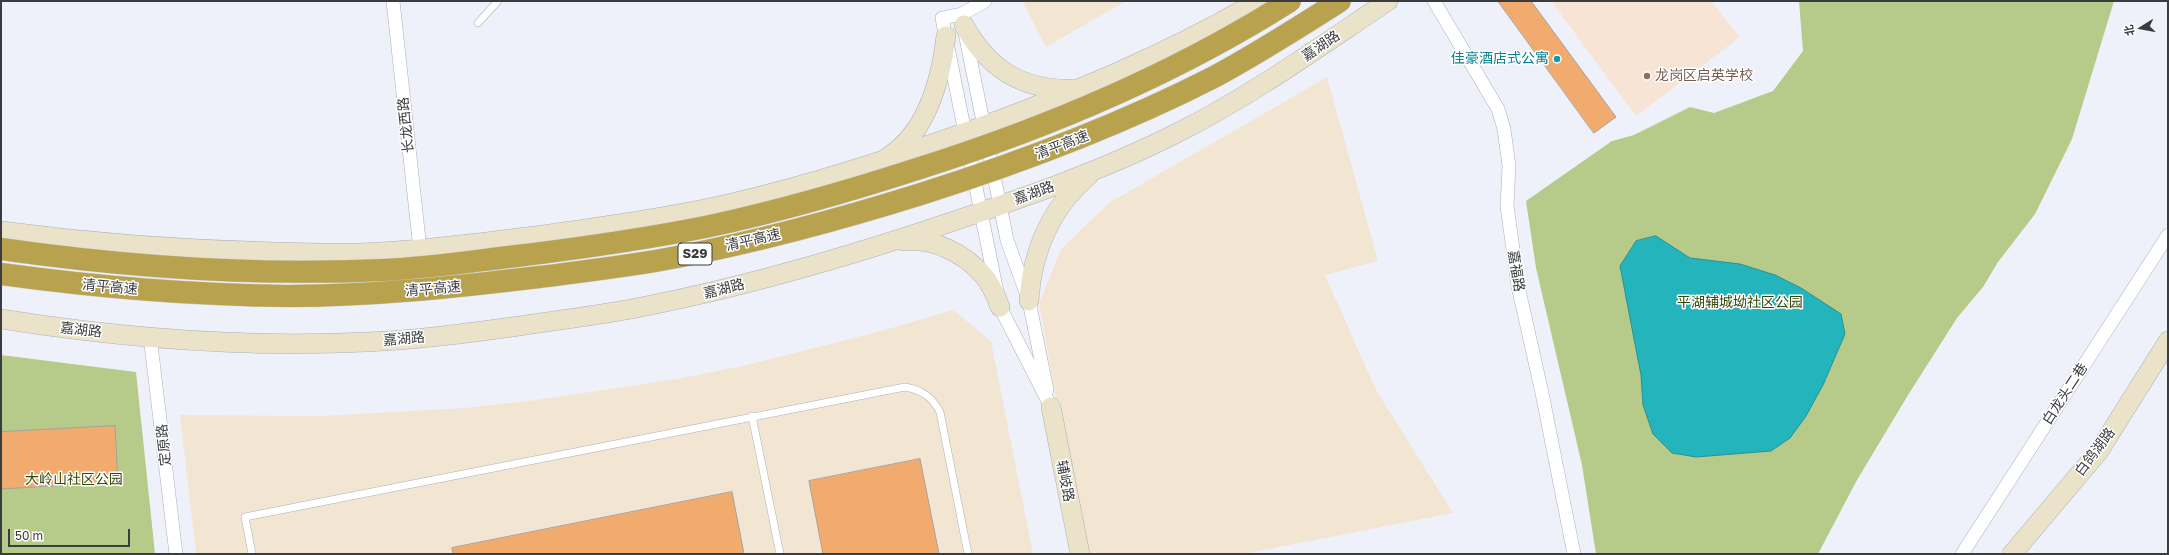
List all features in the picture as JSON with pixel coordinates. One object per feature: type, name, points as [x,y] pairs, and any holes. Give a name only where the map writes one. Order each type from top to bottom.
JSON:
[{"type":"highway","name":"清平高速","points":[[1,249],[154,266],[288,271],[377,270],[436,266],[579,248],[668,234],[749,217],[835,194],[949,159],[1019,134],[1144,80],[1212,46],[1290,1]]},
{"type":"highway","name":"清平高速","points":[[1,274],[138,290],[288,296],[345,295],[460,287],[675,258],[790,232],[870,210],[1010,164],[1090,134],[1148,109],[1217,75],[1340,1]]},
{"type":"main road","points":[[1,231],[126,245],[219,251],[358,253],[420,249],[655,219],[736,202],[879,162],[984,126],[1079,88],[1162,52],[1258,1]]},
{"type":"main road","name":"嘉湖路","points":[[1,319],[83,330],[201,340],[320,343],[412,339],[493,329],[651,306],[696,296],[789,272],[890,242],[981,212],[1098,168],[1179,132],[1231,103],[1388,1]]},
{"type":"main road","points":[[963,19],[974,44],[983,55],[1011,76],[1043,88],[1079,88]]},
{"type":"main road","points":[[879,162],[895,152],[907,140],[925,112],[939,78],[944,27]]},
{"type":"main road","points":[[1030,301],[1034,264],[1046,228],[1067,197],[1098,168]]},
{"type":"main road","points":[[890,242],[908,240],[925,242],[941,246],[957,254],[984,275],[1000,307]]},
{"type":"main road","name":"白鸽湖路","points":[[2012,554],[2099,451],[2168,341]]},
{"type":"main road","name":"辅岐路","points":[[1051,407],[1080,554]]},
{"type":"street","name":"长龙西路","points":[[392,1],[420,249]]},
{"type":"street","points":[[985,1],[963,19],[944,27],[1000,307],[1051,407]]},
{"type":"street","name":"嘉福路","points":[[1434,1],[1498,109],[1504,129],[1508,166],[1507,206],[1518,286],[1542,392],[1574,554]]},
{"type":"street","points":[[963,19],[1007,240],[1030,301],[1051,407]]},
{"type":"street","name":"白龙头二巷","points":[[1962,554],[2168,235]]},
{"type":"street","name":"定原路","points":[[150,336],[176,554]]},
{"type":"lane","points":[[478,23],[498,1]]},
{"type":"lane","points":[[252,554],[245,517],[896,388],[910,388],[923,392],[936,404],[940,412],[968,554]]},
{"type":"lane","points":[[752,416],[780,554]]},
{"type":"shaded area","points":[[1022,1],[1126,1],[1046,47]]},
{"type":"shaded area","name":"龙岗区启英学校","points":[[1551,1],[1711,1],[1740,37],[1636,116]]},
{"type":"shaded area","points":[[1327,77],[1378,261],[1325,275],[1376,390],[1453,513],[1243,554],[1087,554],[1066,454],[1039,304],[1061,249],[1109,203]]},
{"type":"shaded area","points":[[953,310],[991,341],[1033,554],[196,554],[180,415],[323,416],[465,408],[536,400],[677,379],[747,365],[885,330]]},
{"type":"green space","name":"平湖辅城坳社区公园","points":[[1799,1],[2114,1],[2072,139],[2035,214],[1998,262],[1983,287],[1957,318],[1908,395],[1857,480],[1818,554],[1596,554],[1582,465],[1536,268],[1526,201],[1612,141],[1634,135],[1690,107],[1714,113],[1773,91],[1803,51]]},
{"type":"green space","name":"大岭山社区公园","points":[[1,355],[136,372],[155,554],[1,554]]},
{"type":"water","points":[[1656,236],[1690,258],[1740,264],[1775,275],[1801,288],[1841,314],[1845,334],[1823,385],[1806,416],[1790,438],[1771,451],[1696,457],[1672,453],[1653,434],[1643,405],[1641,375],[1620,266],[1636,241]]},
{"type":"building","name":"佳豪酒店式公寓","points":[[1498,1],[1531,1],[1616,117],[1594,133]]},
{"type":"building","points":[[115,426],[118,482],[1,489],[1,432]]},
{"type":"building","points":[[920,459],[939,554],[823,554],[809,481]]},
{"type":"building","points":[[732,492],[744,554],[453,554],[452,548]]},
{"type":"place","name":"佳豪酒店式公寓","points":[[1557,59]]},
{"type":"place","name":"龙岗区启英学校","points":[[1647,76]]}]
